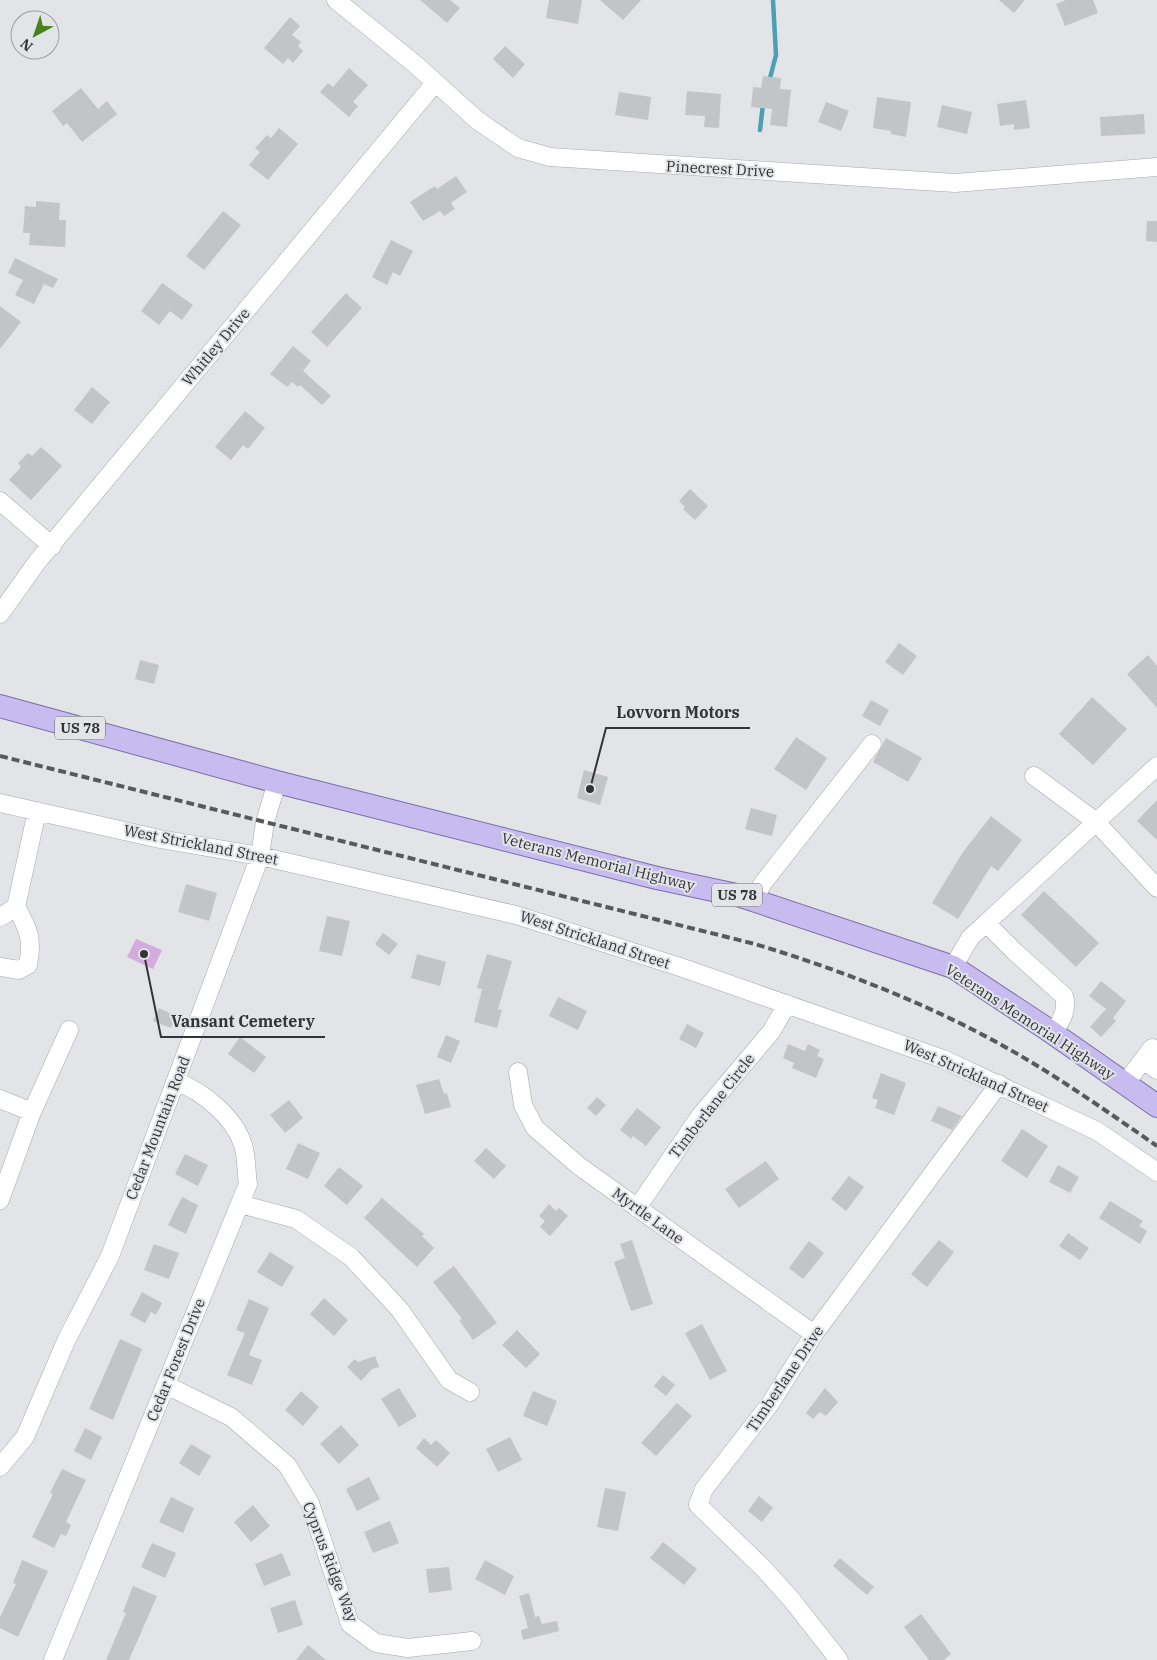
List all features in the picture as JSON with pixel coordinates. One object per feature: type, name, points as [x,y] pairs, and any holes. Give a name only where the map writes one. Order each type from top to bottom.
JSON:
[{"type":"main road","name":"Veterans Memorial Highway","points":[[0,706],[277,782],[657,878],[753,900],[952,968],[1053,1033],[1157,1106]]},
{"type":"street","name":"Pinecrest Drive","points":[[336,0],[477,120],[518,148],[550,157],[955,183],[1157,167]]},
{"type":"street","name":"Whitley Drive","points":[[0,614],[8,590],[52,546],[435,83]]},
{"type":"street","points":[[0,501],[52,546]]},
{"type":"street","points":[[753,900],[763,883],[872,744]]},
{"type":"street","points":[[952,968],[970,938],[1157,766]]},
{"type":"street","points":[[1034,776],[1095,821],[1157,888]]},
{"type":"street","name":"Cedar Mountain Road","points":[[0,1467],[25,1438],[66,1340],[110,1256],[260,856],[265,822],[277,782]]},
{"type":"street","name":"West Strickland Street","points":[[0,803],[160,839],[260,856],[516,915],[905,1045],[999,1084],[1097,1131],[1157,1172]]},
{"type":"street","points":[[0,967],[18,970],[28,965],[32,945],[24,922],[16,907],[36,811]]},
{"type":"street","points":[[0,917],[16,907]]},
{"type":"street","points":[[986,923],[1064,996],[1066,1004],[1063,1018],[1053,1033]]},
{"type":"street","name":"Timberlane Circle","points":[[637,1208],[700,1116],[771,1032],[787,1004]]},
{"type":"street","points":[[0,1200],[32,1112],[69,1030]]},
{"type":"street","points":[[1125,1084],[1150,1056],[1157,1070]]},
{"type":"street","name":"Myrtle Lane","points":[[518,1072],[523,1105],[535,1128],[579,1166],[814,1334]]},
{"type":"street","name":"Cedar Forest Drive","points":[[53,1660],[248,1184],[243,1144],[224,1113],[191,1087],[176,1082]]},
{"type":"street","name":"Timberlane Drive","points":[[839,1660],[791,1598],[698,1504],[704,1489],[770,1404],[814,1334],[999,1084]]},
{"type":"street","points":[[0,1099],[32,1112]]},
{"type":"street","points":[[240,1204],[296,1219],[350,1257],[400,1310],[449,1380],[470,1392]]},
{"type":"street","name":"Cyprus Ridge Way","points":[[166,1385],[230,1417],[287,1465],[310,1503],[350,1624],[376,1643],[408,1648],[472,1641]]},
{"type":"shaded area","points":[[136,939],[162,950],[153,969],[127,957]]},
{"type":"building","points":[[420,0],[450,0],[460,8],[447,23]]},
{"type":"building","points":[[549,0],[582,0],[578,24],[546,18]]},
{"type":"building","points":[[600,0],[641,0],[623,20]]},
{"type":"building","points":[[999,0],[1025,0],[1014,13]]},
{"type":"building","points":[[1066,0],[1093,0],[1098,13],[1065,26],[1056,4]]},
{"type":"building","points":[[290,17],[300,26],[292,35],[301,42],[298,46],[303,51],[293,63],[288,58],[283,64],[264,48]]},
{"type":"building","points":[[505,46],[525,64],[513,78],[493,59]]},
{"type":"building","points":[[349,68],[368,85],[353,102],[358,106],[349,117],[320,92],[328,83],[333,87]]},
{"type":"building","points":[[763,76],[781,78],[780,89],[791,90],[787,127],[770,125],[772,109],[751,107],[753,87],[761,88]]},
{"type":"building","points":[[81,88],[98,109],[107,101],[117,114],[82,142],[67,123],[63,126],[52,111]]},
{"type":"building","points":[[687,91],[721,94],[719,128],[704,127],[705,116],[685,115]]},
{"type":"building","points":[[619,92],[651,97],[648,120],[615,115]]},
{"type":"building","points":[[877,97],[911,102],[906,137],[891,134],[891,131],[873,128]]},
{"type":"building","points":[[1026,100],[1030,128],[1014,130],[1014,124],[1000,126],[997,104]]},
{"type":"building","points":[[826,102],[849,111],[841,131],[818,122]]},
{"type":"building","points":[[942,105],[972,112],[967,134],[937,127]]},
{"type":"building","points":[[1144,114],[1145,134],[1101,136],[1100,117]]},
{"type":"building","points":[[279,128],[298,144],[268,180],[249,165],[260,152],[255,148],[267,135],[271,138]]},
{"type":"building","points":[[456,176],[467,192],[451,203],[455,209],[444,216],[440,211],[423,221],[410,202],[435,186],[437,189]]},
{"type":"building","points":[[36,201],[60,203],[59,220],[66,220],[65,247],[29,245],[30,233],[23,233],[25,206],[36,207]]},
{"type":"building","points":[[223,211],[241,225],[204,270],[186,256]]},
{"type":"building","points":[[1147,221],[1157,221],[1157,242],[1146,241]]},
{"type":"building","points":[[391,240],[413,251],[400,276],[393,272],[387,285],[372,277]]},
{"type":"building","points":[[15,258],[58,279],[53,288],[44,284],[34,304],[15,295],[23,280],[8,273]]},
{"type":"building","points":[[162,283],[193,305],[182,320],[170,311],[159,325],[141,311]]},
{"type":"building","points":[[346,293],[362,308],[327,347],[311,332]]},
{"type":"building","points":[[0,306],[21,322],[0,349]]},
{"type":"building","points":[[293,346],[311,361],[303,371],[331,396],[322,405],[300,385],[298,387],[292,382],[287,387],[270,374]]},
{"type":"building","points":[[92,387],[110,402],[92,424],[74,410]]},
{"type":"building","points":[[245,411],[265,428],[248,449],[243,445],[231,460],[215,447]]},
{"type":"building","points":[[41,447],[62,466],[31,500],[9,480],[21,467],[18,463],[28,453],[32,456]]},
{"type":"building","points":[[690,489],[708,506],[695,520],[683,509],[685,507],[679,501]]},
{"type":"building","points":[[899,643],[917,656],[903,675],[885,662]]},
{"type":"building","points":[[1148,655],[1157,666],[1157,708],[1127,674]]},
{"type":"building","points":[[140,660],[159,665],[154,684],[135,679]]},
{"type":"building","points":[[1092,697],[1127,729],[1093,765],[1059,734]]},
{"type":"building","points":[[871,700],[889,710],[880,726],[862,716]]},
{"type":"building","points":[[796,737],[827,758],[806,790],[774,769]]},
{"type":"building","points":[[886,738],[922,758],[908,782],[873,762]]},
{"type":"building","points":[[584,770],[608,777],[600,805],[577,798]]},
{"type":"building","points":[[1157,800],[1157,840],[1137,821]]},
{"type":"building","points":[[751,808],[777,815],[772,836],[745,829]]},
{"type":"building","points":[[991,816],[1022,840],[998,871],[991,866],[958,919],[932,903],[963,852]]},
{"type":"building","points":[[186,884],[217,893],[209,921],[178,912]]},
{"type":"building","points":[[1044,891],[1099,943],[1076,967],[1021,915]]},
{"type":"building","points":[[327,916],[350,921],[342,956],[319,951]]},
{"type":"building","points":[[383,933],[398,944],[389,955],[375,944]]},
{"type":"building","points":[[417,954],[446,962],[440,986],[411,978]]},
{"type":"building","points":[[487,954],[512,961],[498,1009],[502,1010],[497,1028],[474,1022],[482,989],[477,988]]},
{"type":"building","points":[[1101,981],[1126,1001],[1113,1018],[1116,1021],[1101,1037],[1090,1027],[1106,1009],[1089,996]]},
{"type":"building","points":[[558,997],[587,1011],[578,1030],[549,1016]]},
{"type":"building","points":[[159,1008],[176,1016],[171,1028],[153,1021]]},
{"type":"building","points":[[687,1024],[704,1033],[696,1048],[679,1039]]},
{"type":"building","points":[[446,1035],[460,1041],[451,1063],[437,1057]]},
{"type":"building","points":[[240,1037],[266,1057],[254,1073],[228,1054]]},
{"type":"building","points":[[788,1044],[805,1051],[808,1044],[820,1050],[817,1056],[824,1059],[816,1078],[792,1068],[794,1063],[783,1058]]},
{"type":"building","points":[[881,1073],[906,1083],[894,1115],[875,1108],[878,1100],[872,1098]]},
{"type":"building","points":[[439,1079],[444,1094],[447,1093],[451,1107],[425,1114],[416,1085]]},
{"type":"building","points":[[597,1097],[606,1105],[596,1116],[587,1108]]},
{"type":"building","points":[[289,1100],[303,1118],[285,1133],[270,1115]]},
{"type":"building","points":[[938,1106],[962,1116],[952,1130],[931,1121]]},
{"type":"building","points":[[637,1108],[661,1127],[646,1146],[633,1136],[631,1139],[620,1130]]},
{"type":"building","points":[[1022,1129],[1048,1146],[1027,1178],[1001,1161]]},
{"type":"building","points":[[298,1143],[320,1153],[308,1179],[286,1169]]},
{"type":"building","points":[[486,1148],[506,1166],[494,1179],[474,1161]]},
{"type":"building","points":[[185,1154],[208,1165],[198,1186],[175,1174]]},
{"type":"building","points":[[766,1161],[779,1179],[739,1208],[725,1189]]},
{"type":"building","points":[[1058,1165],[1079,1177],[1070,1193],[1049,1182]]},
{"type":"building","points":[[339,1167],[363,1186],[347,1205],[324,1186]]},
{"type":"building","points":[[849,1176],[864,1187],[846,1211],[831,1199]]},
{"type":"building","points":[[182,1197],[198,1205],[186,1234],[168,1225]]},
{"type":"building","points":[[382,1198],[424,1234],[422,1236],[434,1248],[417,1267],[364,1218]]},
{"type":"building","points":[[1110,1201],[1143,1221],[1139,1226],[1147,1231],[1140,1244],[1099,1218]]},
{"type":"building","points":[[549,1204],[556,1211],[559,1208],[568,1216],[550,1236],[540,1227],[545,1221],[539,1216]]},
{"type":"building","points":[[1068,1233],[1089,1248],[1080,1260],[1059,1246]]},
{"type":"building","points":[[632,1240],[653,1304],[631,1311],[614,1262],[625,1258],[620,1244]]},
{"type":"building","points":[[939,1240],[954,1252],[927,1287],[911,1274]]},
{"type":"building","points":[[809,1241],[824,1253],[803,1279],[789,1268]]},
{"type":"building","points":[[154,1244],[179,1253],[169,1279],[144,1270]]},
{"type":"building","points":[[270,1252],[294,1267],[282,1287],[257,1272]]},
{"type":"building","points":[[454,1266],[497,1323],[473,1340],[459,1320],[462,1319],[433,1282]]},
{"type":"building","points":[[142,1292],[162,1303],[156,1315],[151,1312],[145,1323],[130,1315]]},
{"type":"building","points":[[324,1298],[348,1320],[334,1336],[310,1314]]},
{"type":"building","points":[[249,1299],[269,1308],[249,1355],[262,1360],[252,1385],[227,1375],[245,1333],[236,1330]]},
{"type":"building","points":[[702,1324],[727,1371],[710,1380],[685,1333]]},
{"type":"building","points":[[517,1330],[540,1354],[526,1368],[502,1345]]},
{"type":"building","points":[[120,1339],[142,1349],[113,1420],[89,1409]]},
{"type":"building","points":[[375,1356],[379,1367],[372,1369],[361,1381],[347,1367],[355,1359],[358,1362]]},
{"type":"building","points":[[663,1375],[675,1385],[666,1396],[654,1386]]},
{"type":"building","points":[[399,1388],[417,1416],[399,1427],[381,1399]]},
{"type":"building","points":[[825,1388],[838,1402],[826,1416],[820,1412],[813,1419],[806,1413]]},
{"type":"building","points":[[301,1391],[319,1407],[303,1426],[285,1410]]},
{"type":"building","points":[[533,1391],[557,1401],[547,1426],[523,1416]]},
{"type":"building","points":[[677,1403],[692,1416],[656,1456],[641,1443]]},
{"type":"building","points":[[341,1425],[359,1445],[339,1464],[320,1444]]},
{"type":"building","points":[[85,1428],[102,1437],[91,1460],[74,1451]]},
{"type":"building","points":[[510,1437],[522,1460],[498,1472],[486,1449]]},
{"type":"building","points":[[424,1438],[431,1445],[436,1440],[450,1453],[437,1467],[416,1448]]},
{"type":"building","points":[[191,1444],[211,1456],[199,1476],[179,1463]]},
{"type":"building","points":[[62,1469],[86,1480],[66,1522],[71,1525],[66,1536],[61,1534],[54,1548],[32,1537],[53,1494],[50,1493]]},
{"type":"building","points":[[369,1477],[380,1499],[357,1511],[346,1489]]},
{"type":"building","points":[[605,1488],[626,1492],[618,1531],[597,1527]]},
{"type":"building","points":[[759,1496],[773,1508],[762,1522],[748,1511]]},
{"type":"building","points":[[171,1497],[194,1508],[183,1533],[159,1522]]},
{"type":"building","points":[[253,1505],[270,1526],[251,1542],[234,1522]]},
{"type":"building","points":[[390,1521],[399,1543],[373,1553],[364,1532]]},
{"type":"building","points":[[663,1542],[697,1569],[684,1585],[650,1558]]},
{"type":"building","points":[[152,1543],[176,1553],[165,1578],[141,1567]]},
{"type":"building","points":[[282,1553],[291,1575],[264,1586],[255,1564]]},
{"type":"building","points":[[840,1558],[874,1587],[867,1595],[833,1566]]},
{"type":"building","points":[[22,1560],[48,1571],[18,1637],[0,1628],[0,1617],[16,1584],[13,1583]]},
{"type":"building","points":[[485,1560],[514,1576],[505,1595],[475,1579]]},
{"type":"building","points":[[449,1567],[452,1590],[429,1593],[426,1569]]},
{"type":"building","points":[[133,1586],[157,1596],[129,1660],[106,1660],[126,1613],[123,1612]]},
{"type":"building","points":[[529,1593],[535,1617],[539,1616],[542,1624],[557,1621],[559,1631],[523,1640],[521,1630],[528,1628],[519,1596]]},
{"type":"building","points":[[295,1600],[303,1625],[278,1633],[270,1608]]},
{"type":"building","points":[[921,1614],[951,1654],[944,1660],[929,1660],[904,1627]]},
{"type":"building","points":[[308,1645],[326,1660],[296,1660]]},
{"type":"waterway","points":[[769,82],[776,55],[773,0]]},
{"type":"waterway","points":[[760,130],[763,104]]},
{"type":"railway","points":[[0,756],[755,944],[791,955],[896,994],[931,1009],[998,1043],[1047,1072],[1157,1146]]},
{"type":"place","name":"Lovvorn Motors","points":[[590,789]]},
{"type":"place","name":"Vansant Cemetery","points":[[144,954]]}]
